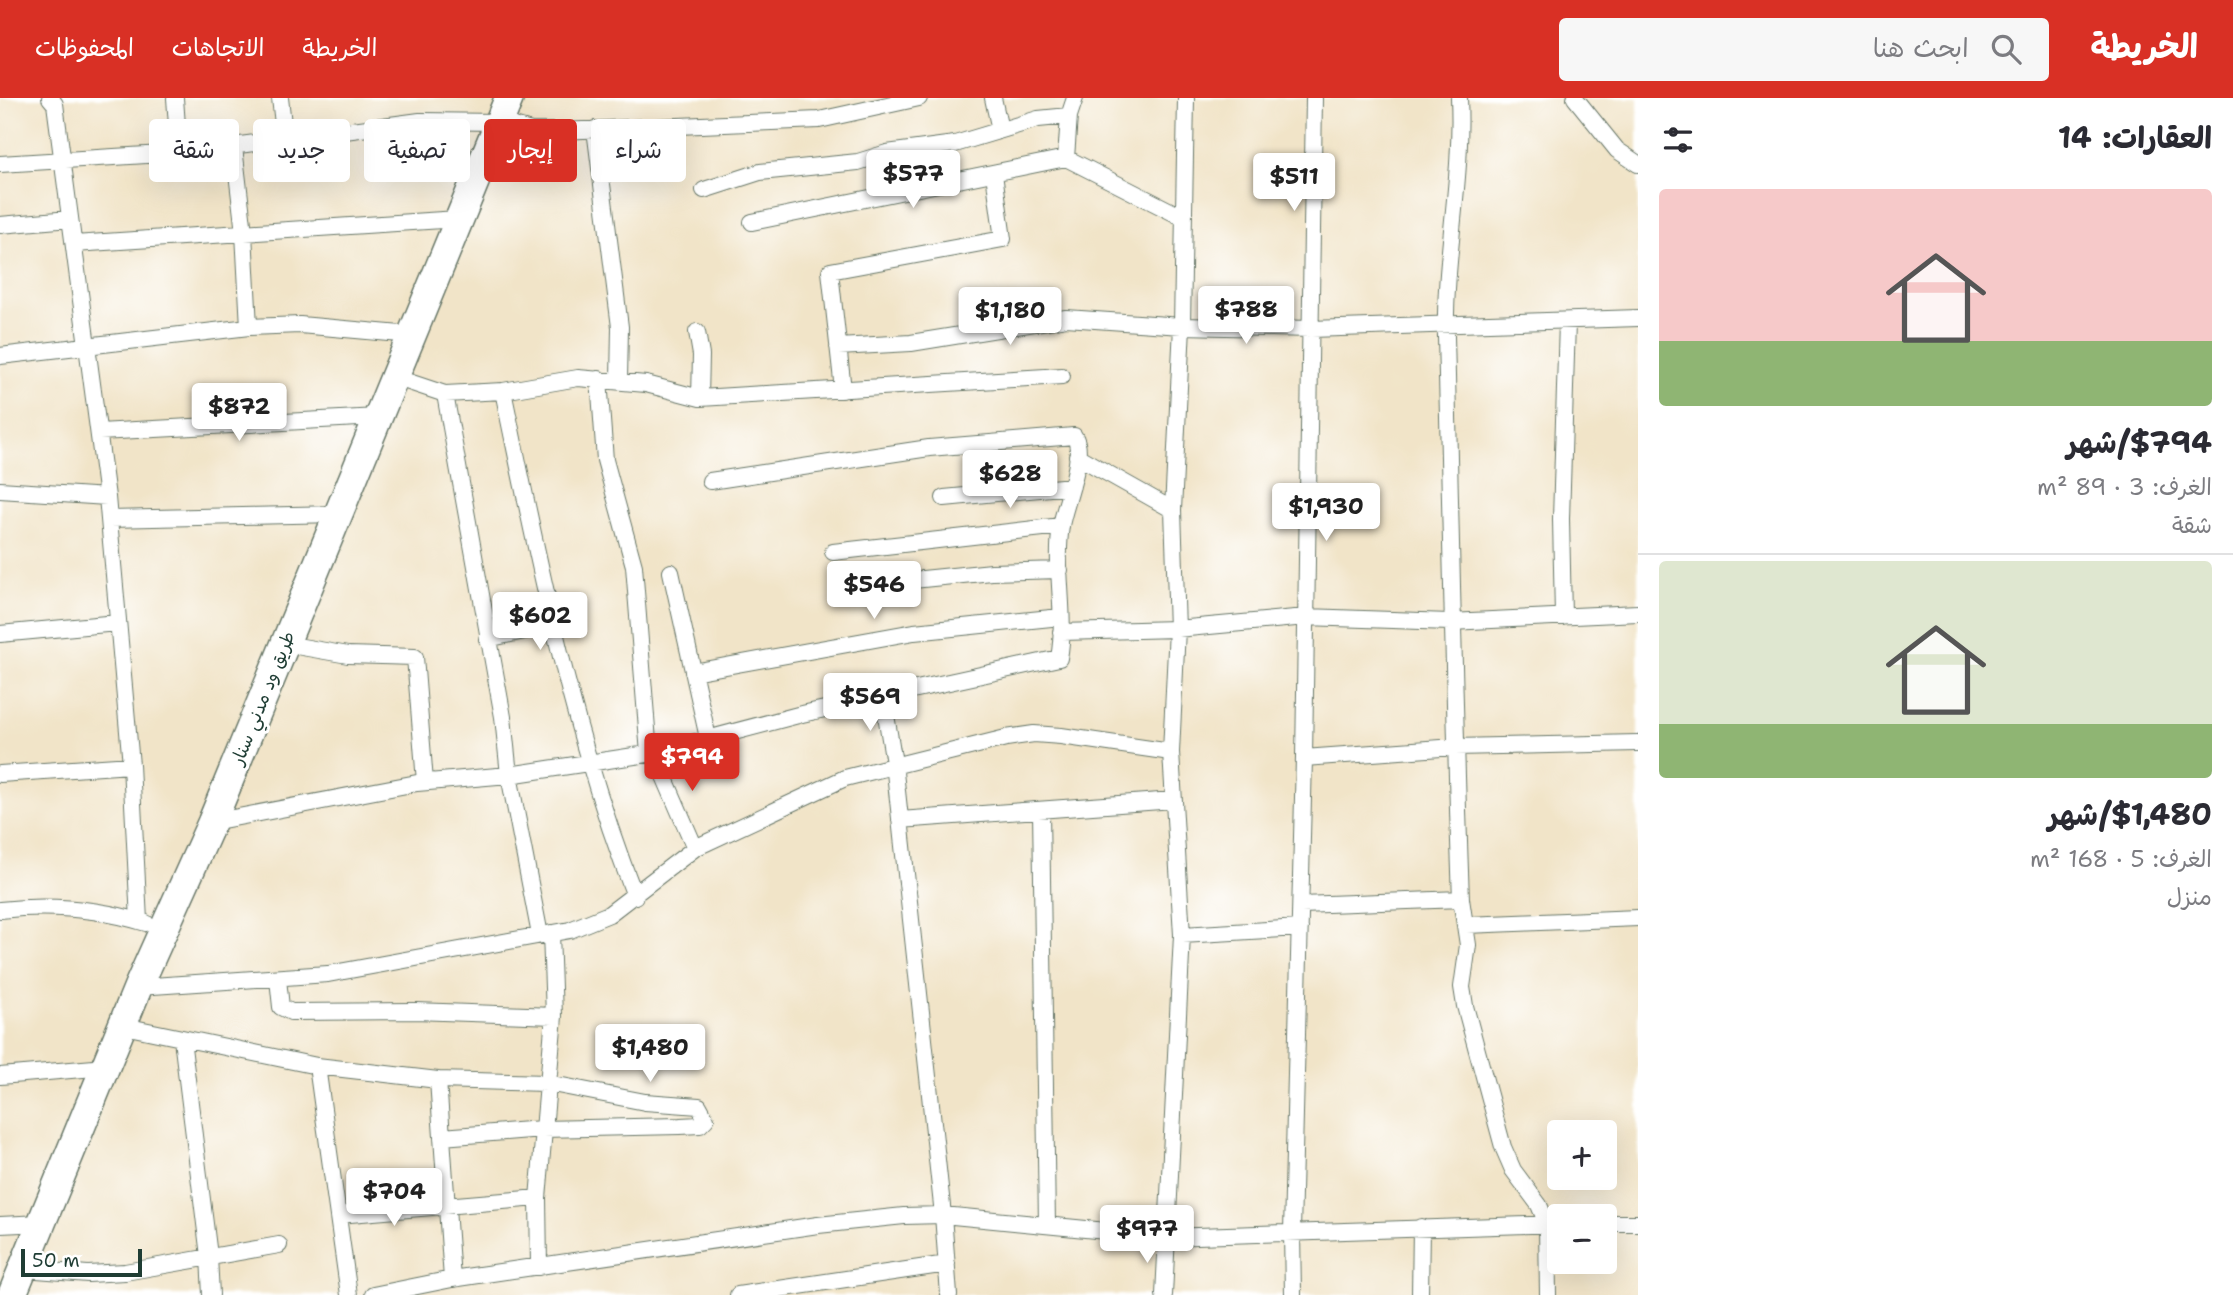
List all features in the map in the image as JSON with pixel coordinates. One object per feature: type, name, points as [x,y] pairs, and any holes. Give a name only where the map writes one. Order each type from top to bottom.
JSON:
[{"type":"highway","name":"طريق ود مدني سنار","points":[[12,1295],[124,1026],[138,987],[152,925],[212,822],[504,110]]},
{"type":"street","points":[[175,98],[177,119]]},
{"type":"street","points":[[280,98],[282,119]]},
{"type":"street","points":[[686,126],[819,120],[919,98]]},
{"type":"street","points":[[993,98],[1000,130]]},
{"type":"street","points":[[1066,158],[1069,116],[1074,98]]},
{"type":"street","points":[[1164,1295],[1182,935],[1171,752],[1177,629],[1173,510],[1182,326],[1186,98]]},
{"type":"street","points":[[1293,1295],[1292,1232],[1307,617],[1314,98]]},
{"type":"street","points":[[1459,98],[1460,158],[1446,326],[1450,622],[1461,899],[1468,945],[1462,987],[1468,1021],[1503,1147],[1513,1170],[1547,1216]]},
{"type":"street","points":[[1575,98],[1617,150],[1638,164]]},
{"type":"street","points":[[0,910],[63,907],[96,909],[152,925],[131,765],[107,497],[55,100]]},
{"type":"street","points":[[350,131],[504,110],[531,131],[591,130]]},
{"type":"street","points":[[704,190],[760,172],[858,162],[887,153],[955,144],[1038,119],[1069,116]]},
{"type":"street","points":[[0,164],[149,155]]},
{"type":"street","points":[[752,222],[1066,158],[1182,217]]},
{"type":"street","points":[[843,390],[830,271],[1003,240],[993,174]]},
{"type":"street","points":[[238,182],[250,327]]},
{"type":"street","points":[[602,182],[620,327],[619,380]]},
{"type":"street","points":[[0,225],[70,219]]},
{"type":"street","points":[[74,244],[458,219]]},
{"type":"street","points":[[838,347],[911,343],[1066,318],[1182,326],[1311,329],[1638,318]]},
{"type":"street","points":[[1563,617],[1561,519],[1567,322]]},
{"type":"street","points":[[0,356],[250,327],[300,325],[412,335]]},
{"type":"street","points":[[697,332],[701,355],[700,398]]},
{"type":"street","points":[[394,377],[445,394],[503,391],[564,380],[599,379],[619,380],[700,398],[1062,376]]},
{"type":"street","points":[[599,379],[605,460],[634,566],[652,753],[695,848]]},
{"type":"street","points":[[503,391],[552,625],[588,765],[635,896]]},
{"type":"street","points":[[445,394],[503,717],[509,775],[545,934],[554,1016],[542,1129],[538,1198],[539,1267]]},
{"type":"street","points":[[99,432],[378,417]]},
{"type":"street","points":[[212,822],[425,782],[588,765],[652,753],[883,696],[1059,658],[1061,526],[1072,486],[1077,440],[1066,436],[929,448],[710,481]]},
{"type":"street","points":[[1077,456],[1173,510]]},
{"type":"street","points":[[944,498],[1072,486]]},
{"type":"street","points":[[0,490],[107,497]]},
{"type":"street","points":[[109,519],[338,514]]},
{"type":"street","points":[[833,552],[1061,526]]},
{"type":"street","points":[[844,587],[992,572],[1060,569]]},
{"type":"street","points":[[671,572],[708,738]]},
{"type":"street","points":[[693,672],[914,632],[1061,624],[1177,629],[1307,617],[1450,622],[1638,613]]},
{"type":"street","points":[[0,634],[117,623]]},
{"type":"street","points":[[487,639],[552,625]]},
{"type":"street","points":[[285,644],[348,655],[415,657],[425,782]]},
{"type":"street","points":[[883,696],[894,763],[943,1215],[948,1295]]},
{"type":"street","points":[[138,987],[328,974],[591,923],[635,896],[695,848],[845,778],[894,763],[1034,734],[1171,752]]},
{"type":"street","points":[[1304,758],[1455,747],[1638,743]]},
{"type":"street","points":[[0,774],[131,765]]},
{"type":"street","points":[[900,820],[1174,800]]},
{"type":"street","points":[[1041,810],[1047,1225]]},
{"type":"street","points":[[1301,905],[1461,899]]},
{"type":"street","points":[[1466,925],[1638,918]]},
{"type":"street","points":[[1182,935],[1300,928]]},
{"type":"street","points":[[278,979],[281,1007],[291,1012],[415,1011],[554,1016]]},
{"type":"street","points":[[124,1026],[317,1066],[438,1080],[547,1083],[645,1102],[699,1106],[706,1119],[700,1125],[542,1129],[442,1137]]},
{"type":"street","points":[[182,1039],[209,1256],[211,1295]]},
{"type":"street","points":[[317,1066],[349,1295]]},
{"type":"street","points":[[0,1076],[106,1067]]},
{"type":"street","points":[[438,1080],[447,1205],[457,1279],[466,1295]]},
{"type":"street","points":[[338,1216],[538,1198]]},
{"type":"street","points":[[373,1295],[457,1279],[818,1225],[943,1215],[1167,1237],[1547,1224]]},
{"type":"street","points":[[0,1226],[42,1223]]},
{"type":"street","points":[[1617,1223],[1638,1223]]},
{"type":"street","points":[[1420,1295],[1421,1227]]},
{"type":"street","points":[[24,1269],[108,1274],[279,1245]]},
{"type":"street","points":[[738,1295],[947,1264]]},
{"type":"street","points":[[1548,1295],[1549,1274]]}]
